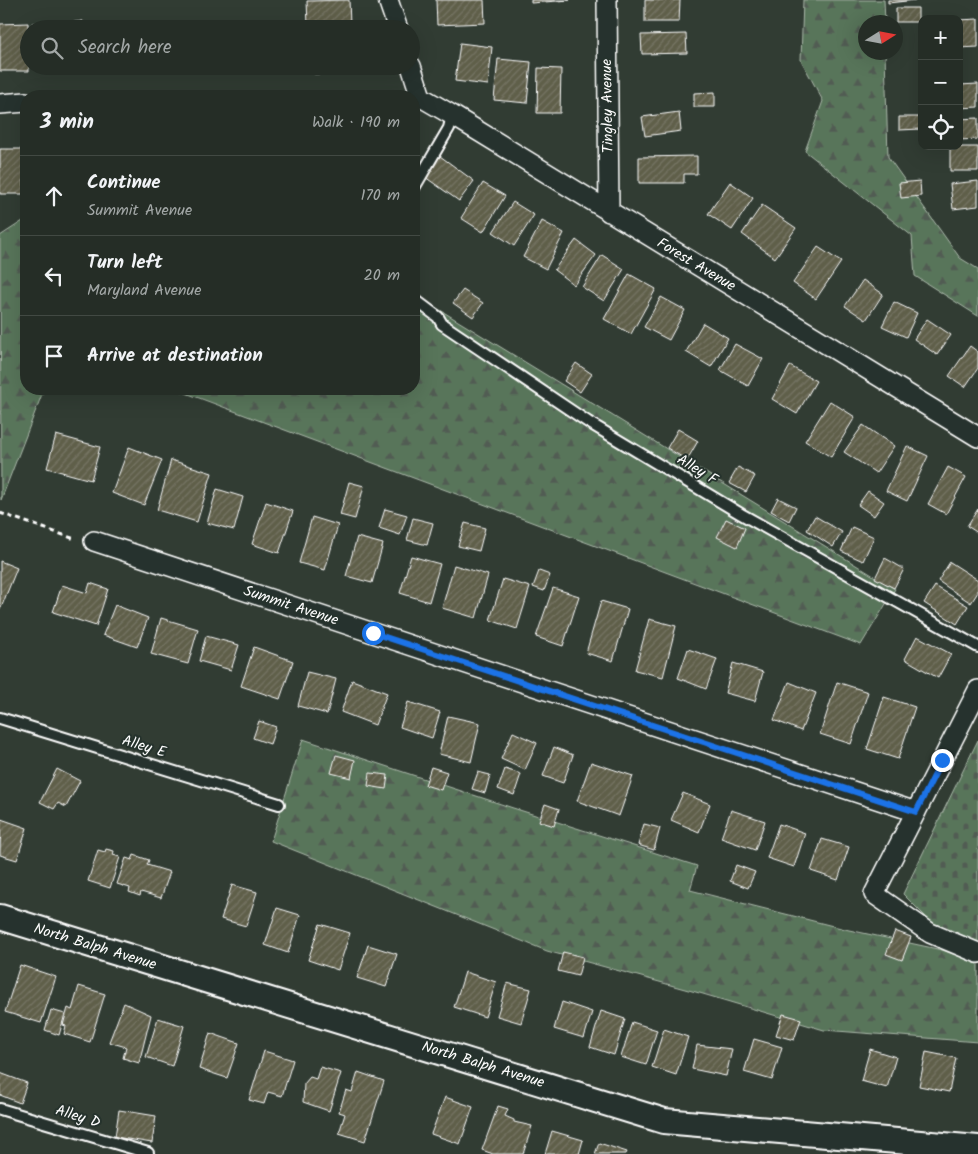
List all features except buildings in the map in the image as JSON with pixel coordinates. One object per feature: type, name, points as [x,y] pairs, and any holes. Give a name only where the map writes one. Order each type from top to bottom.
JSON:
[{"type":"street","points":[[388,0],[395,20]]},
{"type":"street","name":"Tingley Avenue","points":[[606,0],[609,212]]},
{"type":"street","points":[[413,75],[416,90]]},
{"type":"street","name":"Forest Avenue","points":[[420,98],[452,115],[978,437]]},
{"type":"street","points":[[0,104],[20,102]]},
{"type":"street","name":"Summit Avenue","points":[[86,540],[916,812]]},
{"type":"street","points":[[978,690],[874,894],[930,933],[978,953]]},
{"type":"street","name":"North Balph Avenue","points":[[0,917],[664,1121],[978,1148]]},
{"type":"lane","points":[[420,178],[449,128],[452,115]]},
{"type":"lane","name":"Alley F","points":[[420,304],[438,317],[442,324],[588,422],[750,519],[978,647]]},
{"type":"lane","name":"Alley E","points":[[0,718],[279,804]]},
{"type":"lane","name":"Alley D","points":[[0,1109],[148,1154]]},
{"type":"path","points":[[0,513],[86,540]]},
{"type":"green space","points":[[803,0],[884,0],[885,15],[858,15],[858,60],[885,60],[888,157],[960,258],[978,269],[978,316],[915,276],[912,236],[805,151],[823,101],[801,60]]},
{"type":"green space","points":[[20,223],[20,395],[42,395],[1,500],[0,236]]},
{"type":"green space","points":[[420,298],[895,589],[861,645],[191,395],[420,395]]},
{"type":"green space","points":[[303,739],[697,866],[690,890],[849,930],[942,950],[978,963],[978,1042],[824,1030],[547,951],[271,841]]},
{"type":"green space","points":[[978,740],[978,948],[936,927],[903,894]]},
{"type":"route","points":[[373,633],[916,812],[942,760]]}]
